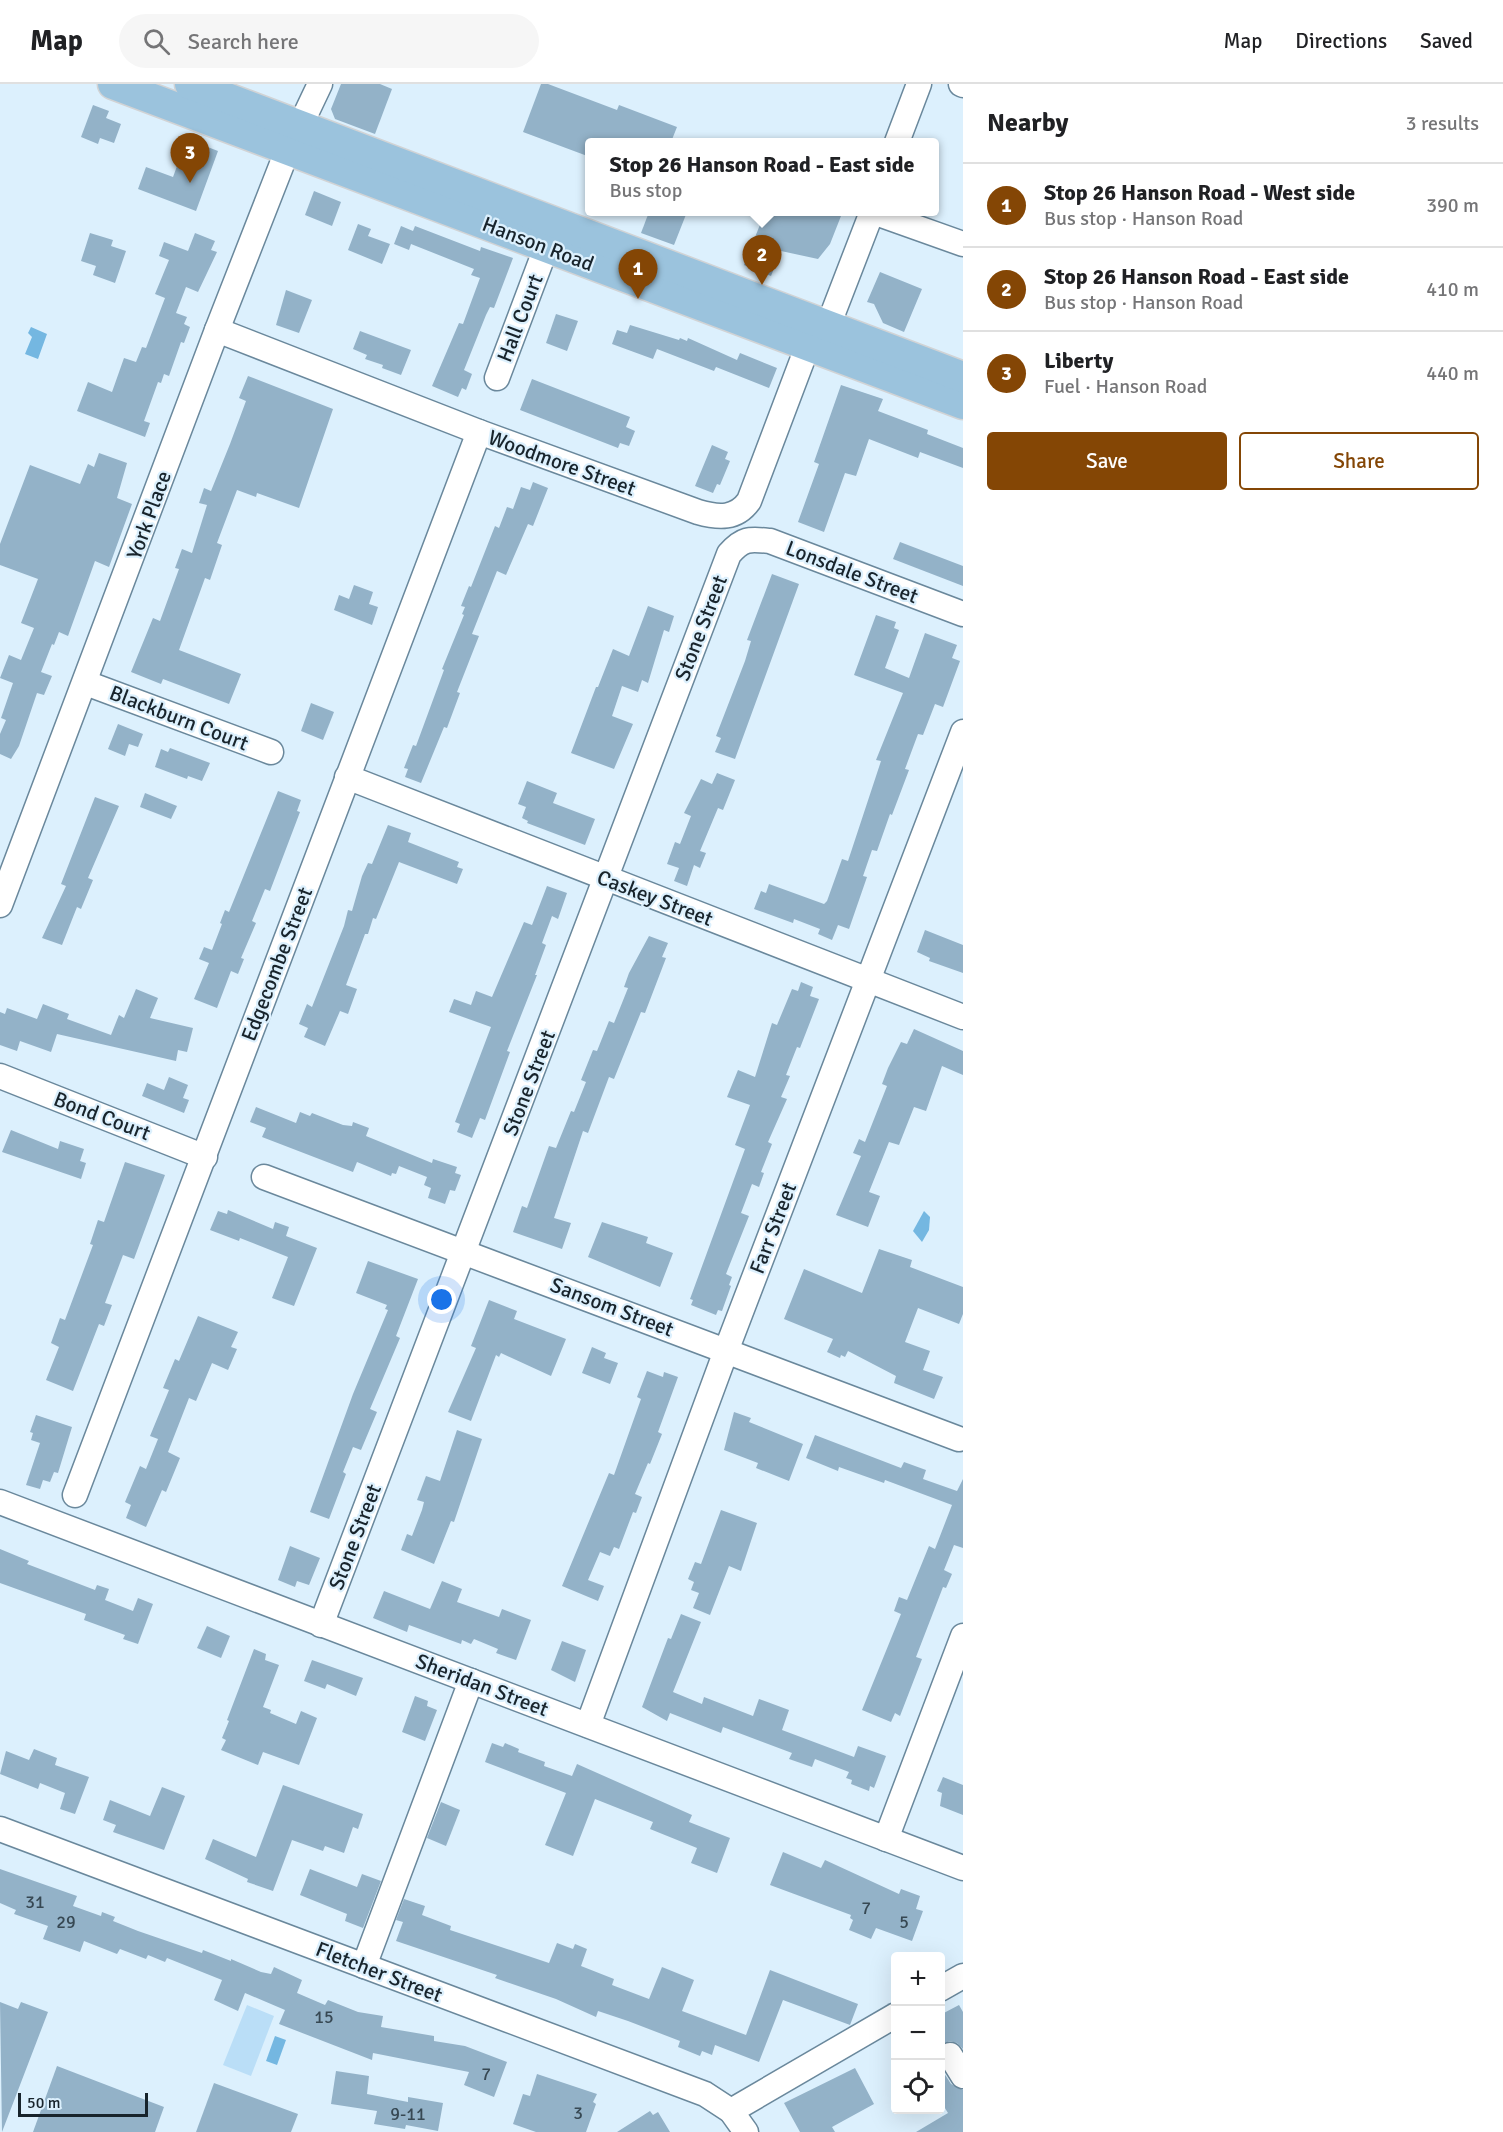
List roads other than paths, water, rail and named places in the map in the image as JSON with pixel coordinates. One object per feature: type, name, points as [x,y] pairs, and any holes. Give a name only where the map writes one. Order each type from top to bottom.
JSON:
[{"type":"main road","name":"Hanson Road","points":[[113,84],[296,138],[818,336],[963,404]]},
{"type":"main road","name":"Hanson Road","points":[[190,84],[296,138]]},
{"type":"main road","name":"Hanson Road","points":[[818,336],[963,377]]},
{"type":"street","name":"York Place","points":[[0,905],[86,683],[217,330],[320,84]]},
{"type":"street","points":[[899,138],[919,84]]},
{"type":"street","name":"Woodmore Street","points":[[217,330],[479,432],[698,512],[712,516],[733,515],[749,501],[870,216]]},
{"type":"street","points":[[883,216],[963,244]]},
{"type":"street","name":"Hall Court","points":[[497,378],[551,235]]},
{"type":"street","name":"Edgecombe Street","points":[[75,1495],[479,432]]},
{"type":"street","name":"Lonsdale Street","points":[[739,543],[753,539],[770,541],[963,614]]},
{"type":"street","name":"Stone Street","points":[[321,1625],[729,554],[739,543]]},
{"type":"street","name":"Blackburn Court","points":[[86,683],[271,752]]},
{"type":"street","name":"Farr Street","points":[[588,1725],[726,1351],[963,732]]},
{"type":"street","name":"Caskey Street","points":[[347,777],[963,1017]]},
{"type":"street","name":"Bond Court","points":[[0,1076],[205,1157]]},
{"type":"street","name":"Sansom Street","points":[[264,1177],[959,1439]]},
{"type":"street","name":"Sheridan Street","points":[[0,1502],[963,1868]]},
{"type":"street","points":[[886,1839],[963,1636]]},
{"type":"street","points":[[364,1966],[471,1681]]},
{"type":"street","name":"Fletcher Street","points":[[0,1829],[705,2094],[731,2111],[746,2132]]},
{"type":"street","points":[[945,1986],[963,1976]]},
{"type":"street","points":[[731,2111],[891,2018]]},
{"type":"street","points":[[950,2055],[963,2076]]},
{"type":"water","points":[[31,327],[47,334],[38,359],[25,354],[32,337],[28,333]]},
{"type":"water","points":[[924,1211],[930,1217],[929,1230],[922,1242],[913,1231]]},
{"type":"water","points":[[275,2036],[286,2040],[277,2065],[266,2061]]},
{"type":"place","name":"Liberty","points":[[190,183]]},
{"type":"place","name":"Stop 26 Hanson Road - East side","points":[[762,285]]},
{"type":"place","name":"Stop 26 Hanson Road - West side","points":[[638,299]]}]
